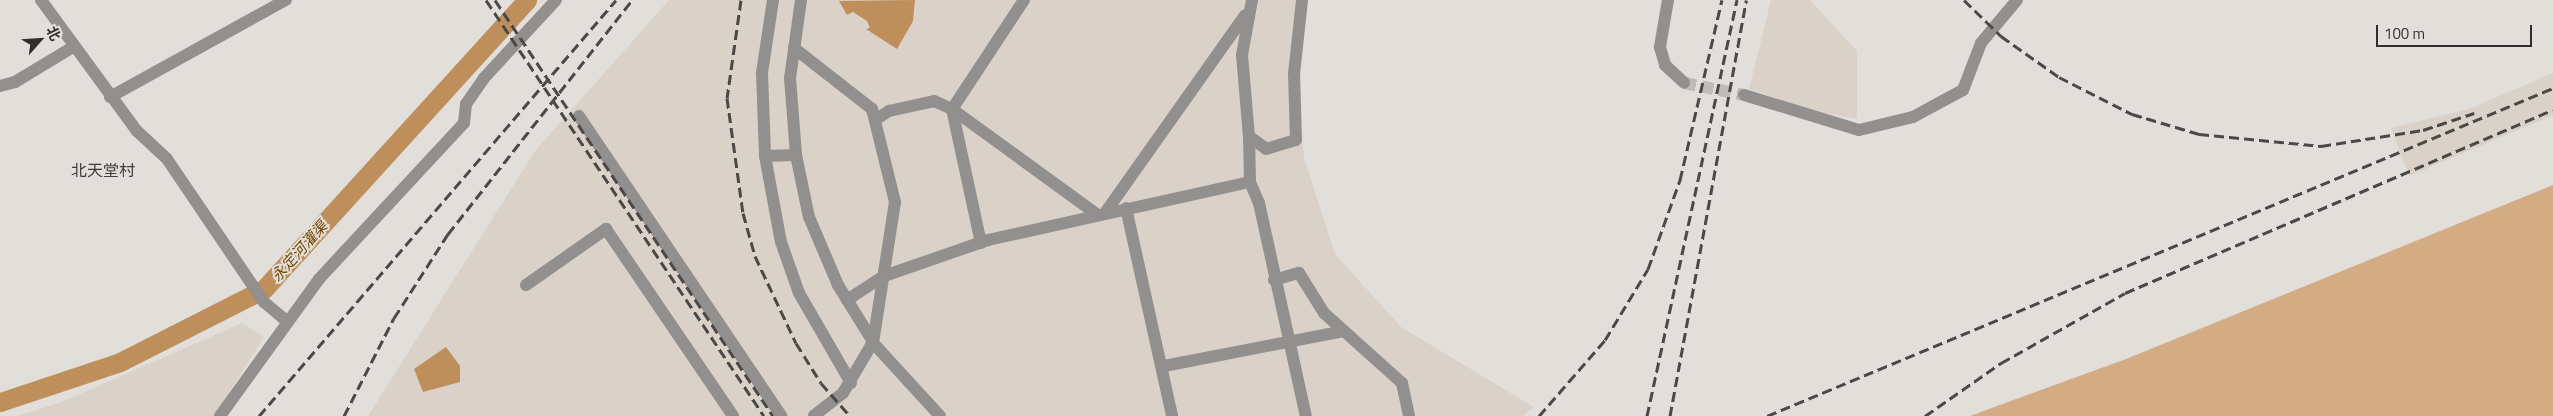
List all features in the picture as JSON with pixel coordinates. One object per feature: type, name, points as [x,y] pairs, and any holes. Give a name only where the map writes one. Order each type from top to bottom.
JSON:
[{"type":"street","points":[[41,0],[73,47],[136,131],[167,159],[264,302],[287,321]]},
{"type":"street","points":[[110,97],[286,0]]},
{"type":"street","points":[[220,416],[287,321],[320,279],[464,123],[466,104],[484,78],[556,0]]},
{"type":"street","points":[[773,0],[762,73],[765,156],[781,242],[799,294],[851,383]]},
{"type":"street","points":[[801,0],[790,78],[796,155],[809,217],[847,300],[873,342],[940,416]]},
{"type":"street","points":[[981,243],[952,109],[1024,0]]},
{"type":"street","points":[[1101,214],[1246,14],[1252,0]]},
{"type":"street","points":[[1249,136],[1266,149],[1296,140],[1294,74],[1302,0]]},
{"type":"street","points":[[1668,0],[1660,47],[1665,65],[1684,83]]},
{"type":"street","points":[[1744,95],[1859,130],[1914,117],[1962,90],[1981,43],[2017,0]]},
{"type":"street","points":[[1246,14],[1242,55],[1249,136],[1250,182],[1259,202],[1274,280],[1306,416]]},
{"type":"street","points":[[0,86],[15,82],[73,47]]},
{"type":"street","points":[[794,48],[872,110],[895,202],[873,342],[851,383],[814,416]]},
{"type":"street","points":[[875,120],[889,111],[934,101],[952,109],[1101,214]]},
{"type":"street","points":[[579,116],[782,416]]},
{"type":"street","points":[[765,156],[796,155]]},
{"type":"street","points":[[847,300],[884,276],[981,243],[1126,208],[1250,182]]},
{"type":"street","points":[[1126,208],[1164,366],[1172,416]]},
{"type":"street","points":[[526,285],[606,229],[733,416]]},
{"type":"street","points":[[1274,280],[1300,272],[1324,313],[1402,383],[1409,416]]},
{"type":"street","points":[[1164,366],[1344,331]]},
{"type":"shaded area","points":[[669,0],[1305,0],[1297,82],[1304,158],[1335,254],[1401,327],[1534,407],[1523,416],[368,416],[535,151]]},
{"type":"shaded area","points":[[915,0],[913,21],[897,49],[866,29],[870,28],[867,21],[853,12],[847,15],[839,1]]},
{"type":"shaded area","points":[[1771,0],[1810,0],[1857,51],[1857,119],[1813,111],[1749,89]]},
{"type":"shaded area","points":[[2553,73],[2553,115],[2409,176],[2391,128],[2469,109]]},
{"type":"shaded area","points":[[2553,185],[2553,416],[1970,416],[2126,359]]},
{"type":"shaded area","points":[[242,323],[264,337],[214,416],[17,416],[59,403]]},
{"type":"shaded area","points":[[446,347],[460,366],[460,382],[423,392],[414,369]]},
{"type":"waterway","name":"永定河灌渠","points":[[0,402],[120,362],[264,289],[527,0]]},
{"type":"tunnel","points":[[1684,83],[1744,95]]},
{"type":"railway","points":[[486,0],[764,416]]},
{"type":"railway","points":[[495,0],[773,416]]},
{"type":"railway","points":[[259,416],[616,0]]},
{"type":"railway","points":[[344,416],[394,318],[448,234],[632,0]]},
{"type":"railway","points":[[741,0],[727,98],[743,213],[755,256],[796,343],[821,383],[850,416]]},
{"type":"railway","points":[[1539,416],[1605,340],[1648,269],[1680,180],[1722,0]]},
{"type":"railway","points":[[1647,416],[1737,0]]},
{"type":"railway","points":[[1670,416],[1746,0]]},
{"type":"railway","points":[[1964,0],[2001,36],[2059,77],[2132,114],[2199,134],[2321,146],[2423,130],[2474,113]]},
{"type":"railway","points":[[1767,416],[2553,88]]},
{"type":"railway","points":[[1925,416],[2001,363],[2125,293],[2553,110]]},
{"type":"district","name":"北天堂村","points":[[103,170]]}]
